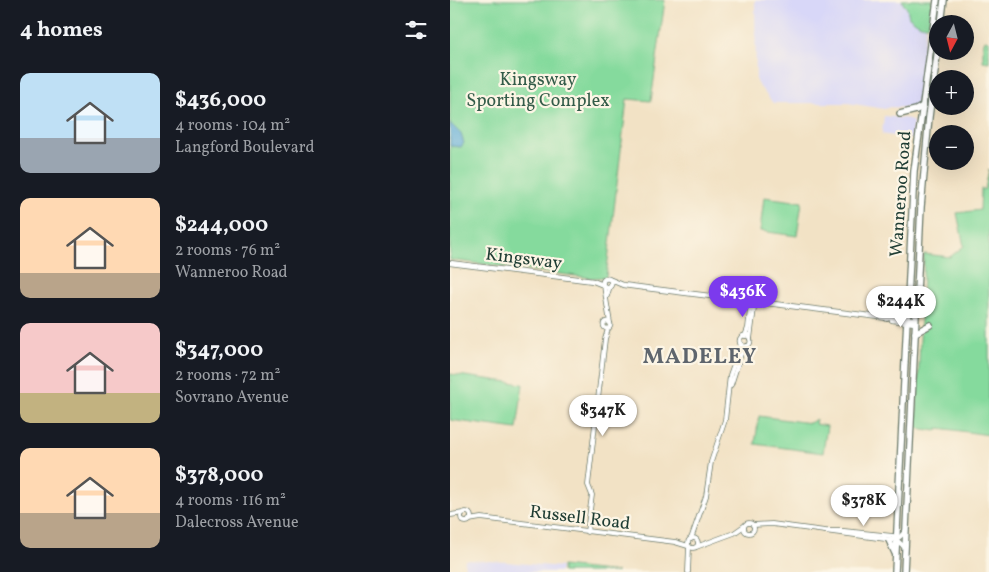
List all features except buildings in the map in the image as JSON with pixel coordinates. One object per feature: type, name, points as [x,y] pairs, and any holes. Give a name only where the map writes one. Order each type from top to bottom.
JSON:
[{"type":"highway","name":"Wanneroo Road","points":[[934,15],[936,0]]},
{"type":"highway","points":[[942,15],[944,0]]},
{"type":"highway","name":"Wanneroo Road","points":[[895,572],[914,171],[929,57]]},
{"type":"highway","name":"Wanneroo Road","points":[[935,70],[936,60]]},
{"type":"highway","points":[[924,169],[922,157],[924,125],[921,116],[926,112],[929,90]]},
{"type":"highway","points":[[900,114],[923,106]]},
{"type":"highway","name":"Wanneroo Road","points":[[904,572],[915,321],[924,169],[930,115]]},
{"type":"highway","points":[[909,275],[915,274],[918,271]]},
{"type":"highway","points":[[887,318],[908,309]]},
{"type":"highway","points":[[915,333],[930,325]]},
{"type":"highway","points":[[889,540],[896,558]]},
{"type":"main road","name":"Kingsway","points":[[450,263],[594,281],[608,279],[610,284]]},
{"type":"main road","points":[[604,279],[604,286]]},
{"type":"main road","name":"Kingsway","points":[[594,281],[604,286],[610,284],[622,285],[915,321]]},
{"type":"street","points":[[607,302],[610,284]]},
{"type":"street","points":[[587,532],[592,496],[588,485],[608,314],[604,286]]},
{"type":"street","points":[[689,561],[696,526],[706,496],[711,462],[725,420],[730,375],[741,339],[745,336],[748,328],[753,301]]},
{"type":"street","points":[[729,389],[739,359],[750,343],[753,301]]},
{"type":"street","points":[[745,336],[750,339]]},
{"type":"street","points":[[741,344],[744,347],[747,346]]},
{"type":"street","points":[[467,512],[470,514],[469,520],[465,521],[450,514],[467,512]]},
{"type":"street","points":[[462,519],[463,513]]},
{"type":"street","name":"Russell Road","points":[[470,514],[481,518],[675,542],[710,542],[734,533]]},
{"type":"street","name":"Russell Road","points":[[469,520],[481,518]]},
{"type":"street","points":[[734,533],[748,523],[753,527]]},
{"type":"street","points":[[734,533],[750,533],[753,527],[765,524],[893,536],[905,548]]},
{"type":"street","points":[[744,526],[746,533]]},
{"type":"street","points":[[829,531],[832,533],[889,540],[897,539],[906,530]]},
{"type":"street","name":"Russell Road","points":[[675,542],[689,546],[694,542]]},
{"type":"street","points":[[688,572],[689,546],[694,542]]},
{"type":"shaded area","points":[[755,0],[929,0],[917,105],[913,108],[889,107],[885,109],[848,103],[773,103],[756,82]]},
{"type":"shaded area","points":[[884,116],[909,119],[913,122],[911,139],[882,134]]},
{"type":"shaded area","points":[[465,560],[561,567],[560,572],[464,572]]},
{"type":"green space","name":"Kingsway Sporting Complex","points":[[450,0],[665,0],[651,101],[627,99],[606,277],[592,278],[450,260]]},
{"type":"green space","points":[[902,0],[932,0],[929,24],[921,25],[909,17],[907,8]]},
{"type":"green space","points":[[985,40],[989,41],[989,62],[983,61],[983,45]]},
{"type":"green space","points":[[989,169],[989,435],[939,428],[936,431],[916,428],[924,254],[950,257],[964,246],[957,213],[980,210],[981,189],[985,189]]},
{"type":"green space","points":[[764,197],[802,202],[797,236],[760,231]]},
{"type":"green space","points":[[450,374],[523,384],[517,429],[450,420]]},
{"type":"green space","points":[[759,416],[810,423],[816,419],[815,424],[827,426],[823,453],[755,444]]},
{"type":"green space","points":[[562,566],[618,572],[562,572]]},
{"type":"water","points":[[450,123],[461,134],[464,143],[461,147],[450,146]]},
{"type":"district","name":"MADELEY","points":[[700,355]]}]
